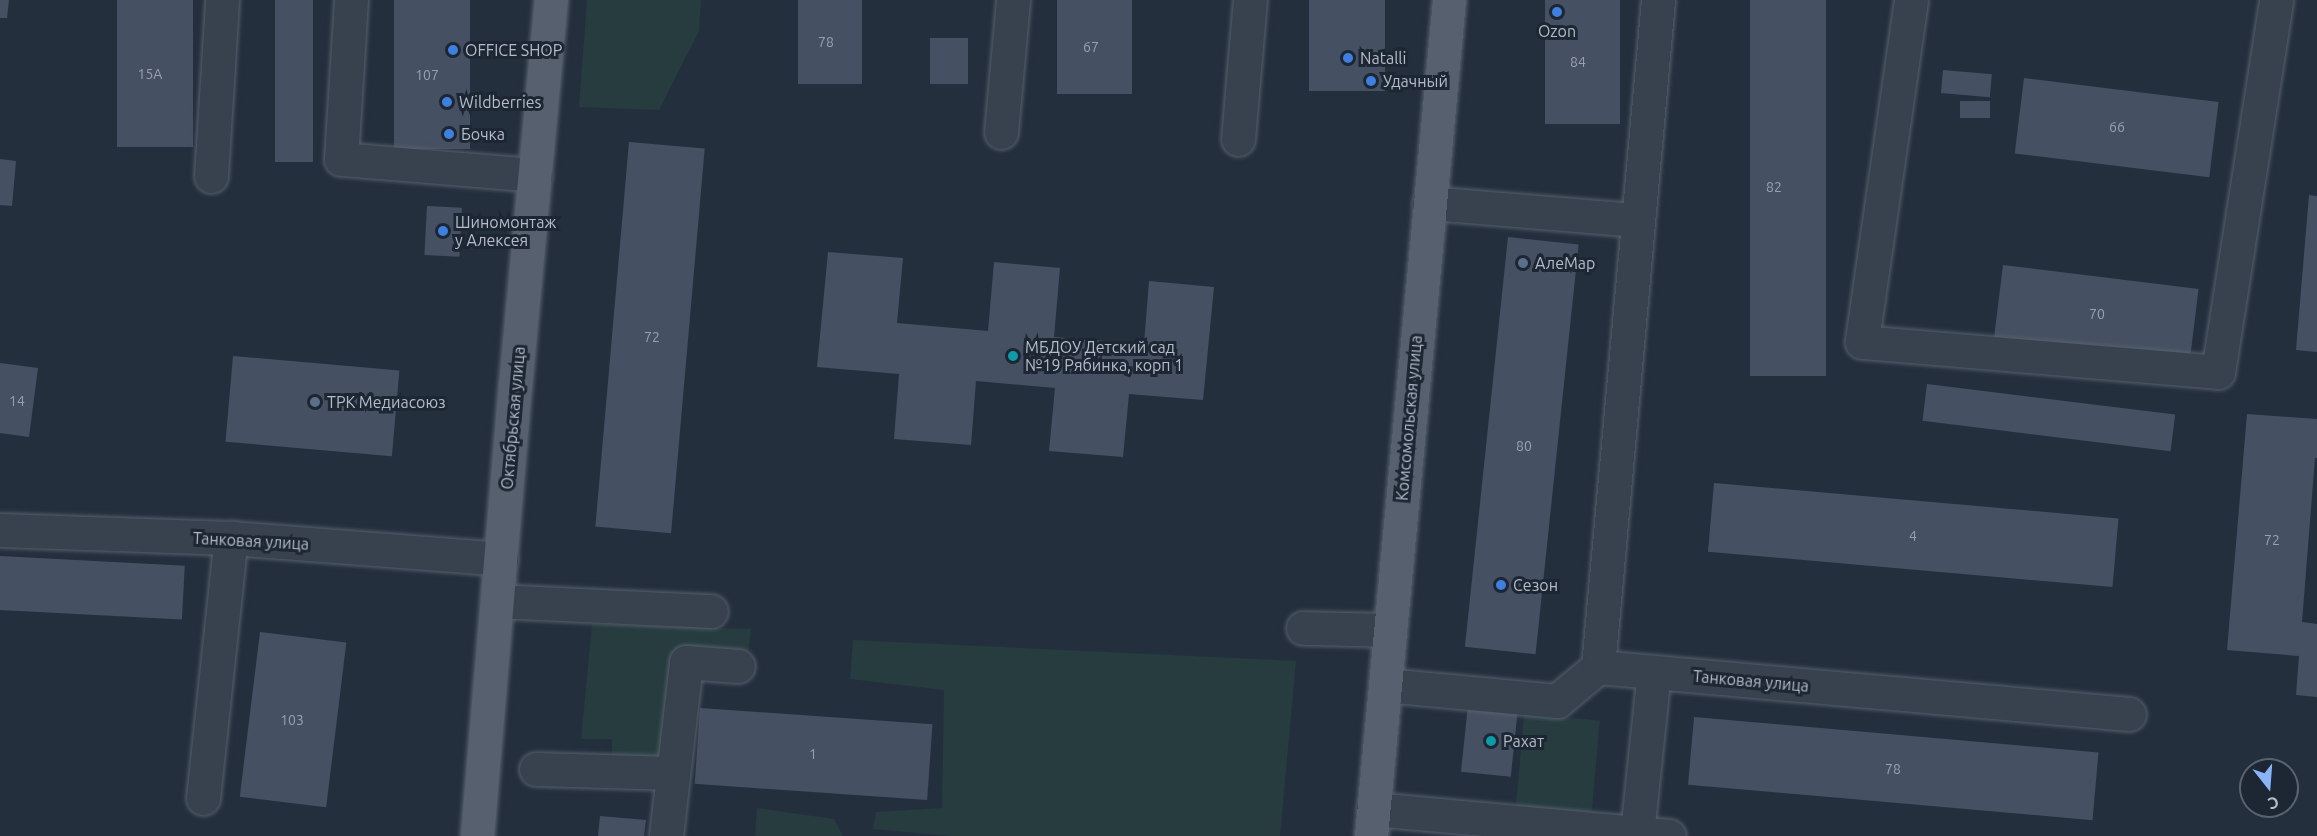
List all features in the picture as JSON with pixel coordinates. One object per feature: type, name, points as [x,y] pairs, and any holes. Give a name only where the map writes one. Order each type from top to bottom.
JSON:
[{"type":"main road","name":"Октябрьская улица","points":[[477,836],[551,0]]},
{"type":"main road","name":"Комсомольская улица","points":[[1372,823],[1449,0]]},
{"type":"street","points":[[211,176],[222,0]]},
{"type":"street","points":[[351,0],[341,159],[535,175]]},
{"type":"street","points":[[1001,132],[1013,0]]},
{"type":"street","points":[[1238,139],[1250,0]]},
{"type":"street","points":[[1384,685],[1557,700],[1598,667],[1636,220],[1658,0]]},
{"type":"street","points":[[1911,0],[1862,342],[2218,372],[2276,0]]},
{"type":"street","points":[[1429,203],[1636,220]]},
{"type":"street","name":"Танковая улица","points":[[0,530],[231,538],[501,559]]},
{"type":"street","points":[[203,798],[231,538]]},
{"type":"street","points":[[497,601],[711,611]]},
{"type":"street","points":[[1303,628],[1389,630]]},
{"type":"street","points":[[666,836],[686,662],[738,666]]},
{"type":"street","name":"Танковая улица","points":[[1598,667],[2129,714]]},
{"type":"street","points":[[1637,833],[1654,672]]},
{"type":"street","points":[[536,769],[673,773]]},
{"type":"street","points":[[1372,823],[1669,836]]},
{"type":"green space","points":[[587,0],[701,0],[699,31],[659,110],[579,107]]},
{"type":"green space","points":[[592,624],[751,629],[748,655],[675,653],[667,767],[612,765],[612,739],[581,739]]},
{"type":"green space","points":[[853,640],[1296,661],[1280,836],[950,836],[873,829],[876,812],[942,808],[944,690],[850,679]]},
{"type":"green space","points":[[1524,714],[1600,721],[1591,816],[1516,810]]},
{"type":"green space","points":[[757,808],[834,819],[843,836],[755,836]]},
{"type":"building","points":[[0,0],[9,0],[7,18],[0,18]]},
{"type":"building","points":[[117,0],[193,0],[193,147],[117,147]]},
{"type":"building","points":[[275,0],[313,0],[313,162],[275,162]]},
{"type":"building","points":[[394,0],[470,0],[470,149],[394,149]]},
{"type":"building","points":[[798,0],[862,0],[862,84],[798,84]]},
{"type":"building","points":[[1057,0],[1132,0],[1132,94],[1057,94]]},
{"type":"building","points":[[1309,0],[1385,0],[1385,91],[1309,91]]},
{"type":"building","points":[[1545,0],[1620,0],[1620,124],[1545,124]]},
{"type":"building","points":[[1750,0],[1826,0],[1826,376],[1750,376]]},
{"type":"building","points":[[930,38],[968,38],[968,84],[930,84]]},
{"type":"building","points":[[1943,70],[1992,74],[1990,97],[1941,93]]},
{"type":"building","points":[[2024,78],[2219,102],[2209,177],[2015,153]]},
{"type":"building","points":[[1960,101],[1990,101],[1990,118],[1960,118]]},
{"type":"building","points":[[629,142],[705,149],[671,533],[595,527]]},
{"type":"building","points":[[0,159],[16,161],[12,206],[0,205]]},
{"type":"building","points":[[2309,195],[2317,196],[2317,352],[2296,350]]},
{"type":"building","name":"Шиномонтаж у Алексея","points":[[427,206],[462,208],[459,257],[424,255]]},
{"type":"building","points":[[1508,237],[1579,244],[1536,654],[1465,647]]},
{"type":"building","name":"МБДОУ Детский сад №19 Рябинка, корп 1","points":[[828,252],[903,258],[897,323],[988,331],[994,262],[1060,268],[1054,337],[1144,344],[1149,281],[1214,287],[1203,400],[1129,394],[1123,457],[1049,451],[1055,388],[976,381],[971,445],[894,439],[899,374],[817,367]]},
{"type":"building","points":[[2003,265],[2199,289],[2189,364],[1994,340]]},
{"type":"building","points":[[233,356],[399,371],[392,456],[226,442]]},
{"type":"building","points":[[0,363],[38,368],[29,437],[0,433]]},
{"type":"building","points":[[1927,384],[2175,414],[2171,451],[1922,421]]},
{"type":"building","points":[[2247,414],[2317,419],[2317,458],[2315,458],[2302,622],[2317,624],[2317,697],[2296,695],[2299,656],[2227,650]]},
{"type":"building","points":[[1714,483],[2118,518],[2112,587],[1708,552]]},
{"type":"building","points":[[0,556],[185,566],[182,620],[0,610]]},
{"type":"building","points":[[260,632],[346,643],[326,807],[240,797]]},
{"type":"building","name":"Рахат","points":[[1468,705],[1518,710],[1511,777],[1461,772]]},
{"type":"building","points":[[700,708],[932,724],[927,800],[695,784]]},
{"type":"building","points":[[1694,717],[2098,752],[2093,820],[1688,785]]},
{"type":"building","points":[[600,816],[646,820],[644,836],[598,836]]},
{"type":"place","name":"Ozon","points":[[1557,12]]},
{"type":"place","name":"OFFICE SHOP","points":[[453,50]]},
{"type":"place","name":"Natalli","points":[[1348,58]]},
{"type":"place","name":"Удачный","points":[[1371,81]]},
{"type":"place","name":"Wildberries","points":[[447,102]]},
{"type":"place","name":"Бочка","points":[[449,134]]},
{"type":"place","name":"Шиномонтаж у Алексея","points":[[443,231]]},
{"type":"place","name":"АлеМар","points":[[1523,263]]},
{"type":"place","name":"МБДОУ Детский сад №19 Рябинка, корп 1","points":[[1013,356]]},
{"type":"place","name":"ТРК Медиасоюз","points":[[315,402]]},
{"type":"place","name":"Сезон","points":[[1501,585]]},
{"type":"place","name":"Рахат","points":[[1491,741]]}]
